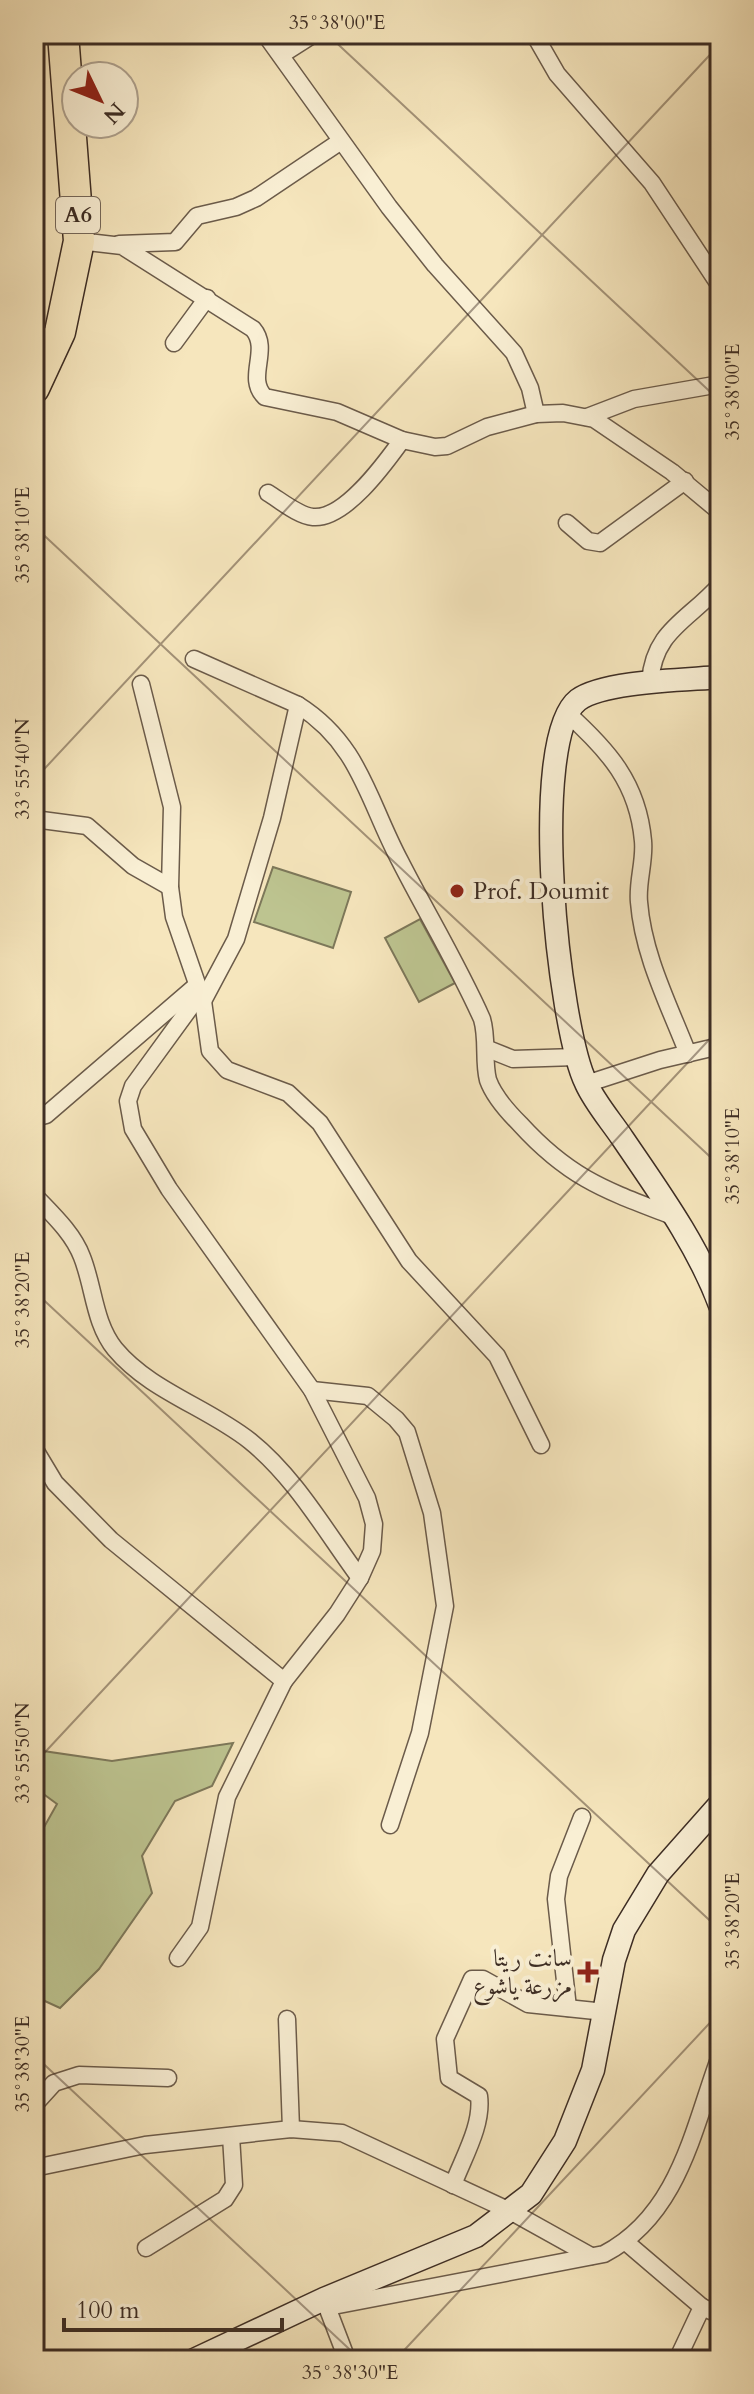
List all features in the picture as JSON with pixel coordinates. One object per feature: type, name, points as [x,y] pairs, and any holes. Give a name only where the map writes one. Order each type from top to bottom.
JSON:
[{"type":"highway","name":"A6","points":[[34,388],[60,332],[79,241],[63,34]]},
{"type":"street","points":[[265,34],[435,265],[514,353],[530,388],[536,414]]},
{"type":"street","points":[[281,55],[314,34]]},
{"type":"street","points":[[534,34],[557,74],[652,183],[720,286]]},
{"type":"street","points":[[79,241],[117,244],[175,242],[197,216],[236,207],[256,198],[341,141]]},
{"type":"street","points":[[117,244],[243,321],[258,336],[261,348],[257,382],[263,395],[337,412],[402,440],[447,446],[474,431],[536,414],[587,417],[605,424],[636,450],[685,481],[720,512]]},
{"type":"street","points":[[174,343],[207,298]]},
{"type":"street","points":[[587,417],[634,399],[720,384]]},
{"type":"street","points":[[268,493],[307,516],[320,516],[365,486],[402,440]]},
{"type":"street","points":[[567,523],[588,541],[600,543],[685,481]]},
{"type":"street","points":[[650,682],[652,659],[662,639],[720,585]]},
{"type":"street","points":[[194,659],[298,705],[326,726],[357,766],[397,856],[471,994],[484,1028],[488,1079],[505,1108],[556,1162],[596,1186],[675,1217]]},
{"type":"street","points":[[720,677],[650,682],[591,693],[567,713],[555,770],[552,904],[566,1023],[586,1084],[705,1266],[720,1305]]},
{"type":"street","points":[[141,684],[172,807],[170,887],[178,934],[200,993],[214,1058],[236,1075],[288,1093],[320,1123],[409,1261],[497,1356],[541,1445]]},
{"type":"street","points":[[178,1958],[200,1927],[227,1797],[284,1681],[337,1614],[360,1578],[372,1551],[374,1524],[367,1498],[312,1390],[169,1189],[130,1119],[128,1101],[133,1086],[236,939],[272,818],[298,705]]},
{"type":"street","points":[[567,713],[615,759],[626,776],[636,803],[643,842],[639,901],[648,953],[688,1054]]},
{"type":"street","points":[[34,819],[87,826],[133,866],[170,887]]},
{"type":"street","points":[[34,1118],[46,1115],[200,993]]},
{"type":"street","points":[[586,1084],[720,1046]]},
{"type":"street","points":[[488,1049],[513,1059],[576,1057]]},
{"type":"street","points":[[34,1195],[76,1244],[102,1325],[120,1354],[140,1374],[227,1426],[265,1456],[296,1489],[360,1578]]},
{"type":"street","points":[[312,1390],[368,1396],[396,1419],[407,1432],[432,1513],[445,1606],[420,1733],[390,1825]]},
{"type":"street","points":[[34,1448],[55,1483],[111,1540],[284,1681]]},
{"type":"street","points":[[194,2360],[476,2236],[512,2212],[531,2194],[565,2141],[593,2070],[624,1930],[641,1896],[720,1804]]},
{"type":"street","points":[[568,2008],[556,1899],[559,1876],[582,1817]]},
{"type":"street","points":[[453,2185],[477,2124],[480,2102],[479,2096],[449,2078],[445,2039],[469,1982],[476,1977],[528,2004],[605,2012]]},
{"type":"street","points":[[287,2019],[291,2129]]},
{"type":"street","points":[[326,2303],[604,2254],[627,2243],[661,2205],[680,2172],[720,2056]]},
{"type":"street","points":[[34,2105],[54,2083],[79,2075],[168,2078]]},
{"type":"street","points":[[34,2168],[145,2145],[291,2129],[342,2133],[512,2212],[591,2256]]},
{"type":"street","points":[[146,2248],[225,2199],[234,2185],[231,2136]]},
{"type":"street","points":[[627,2243],[702,2307],[720,2315]]},
{"type":"street","points":[[326,2303],[345,2354],[343,2360]]},
{"type":"street","points":[[677,2360],[702,2307]]},
{"type":"green space","points":[[273,867],[351,892],[333,948],[254,922]]},
{"type":"green space","points":[[420,919],[455,983],[419,1002],[385,938]]},
{"type":"green space","points":[[233,1743],[212,1786],[175,1801],[142,1856],[152,1893],[99,1969],[60,2008],[34,1996],[34,1845],[57,1804],[34,1787],[36,1750],[112,1761]]},
{"type":"place","name":"Prof. Doumit","points":[[457,891]]},
{"type":"place","name":"سانت ريتا مزرعة ياشوع","points":[[588,1972]]}]
